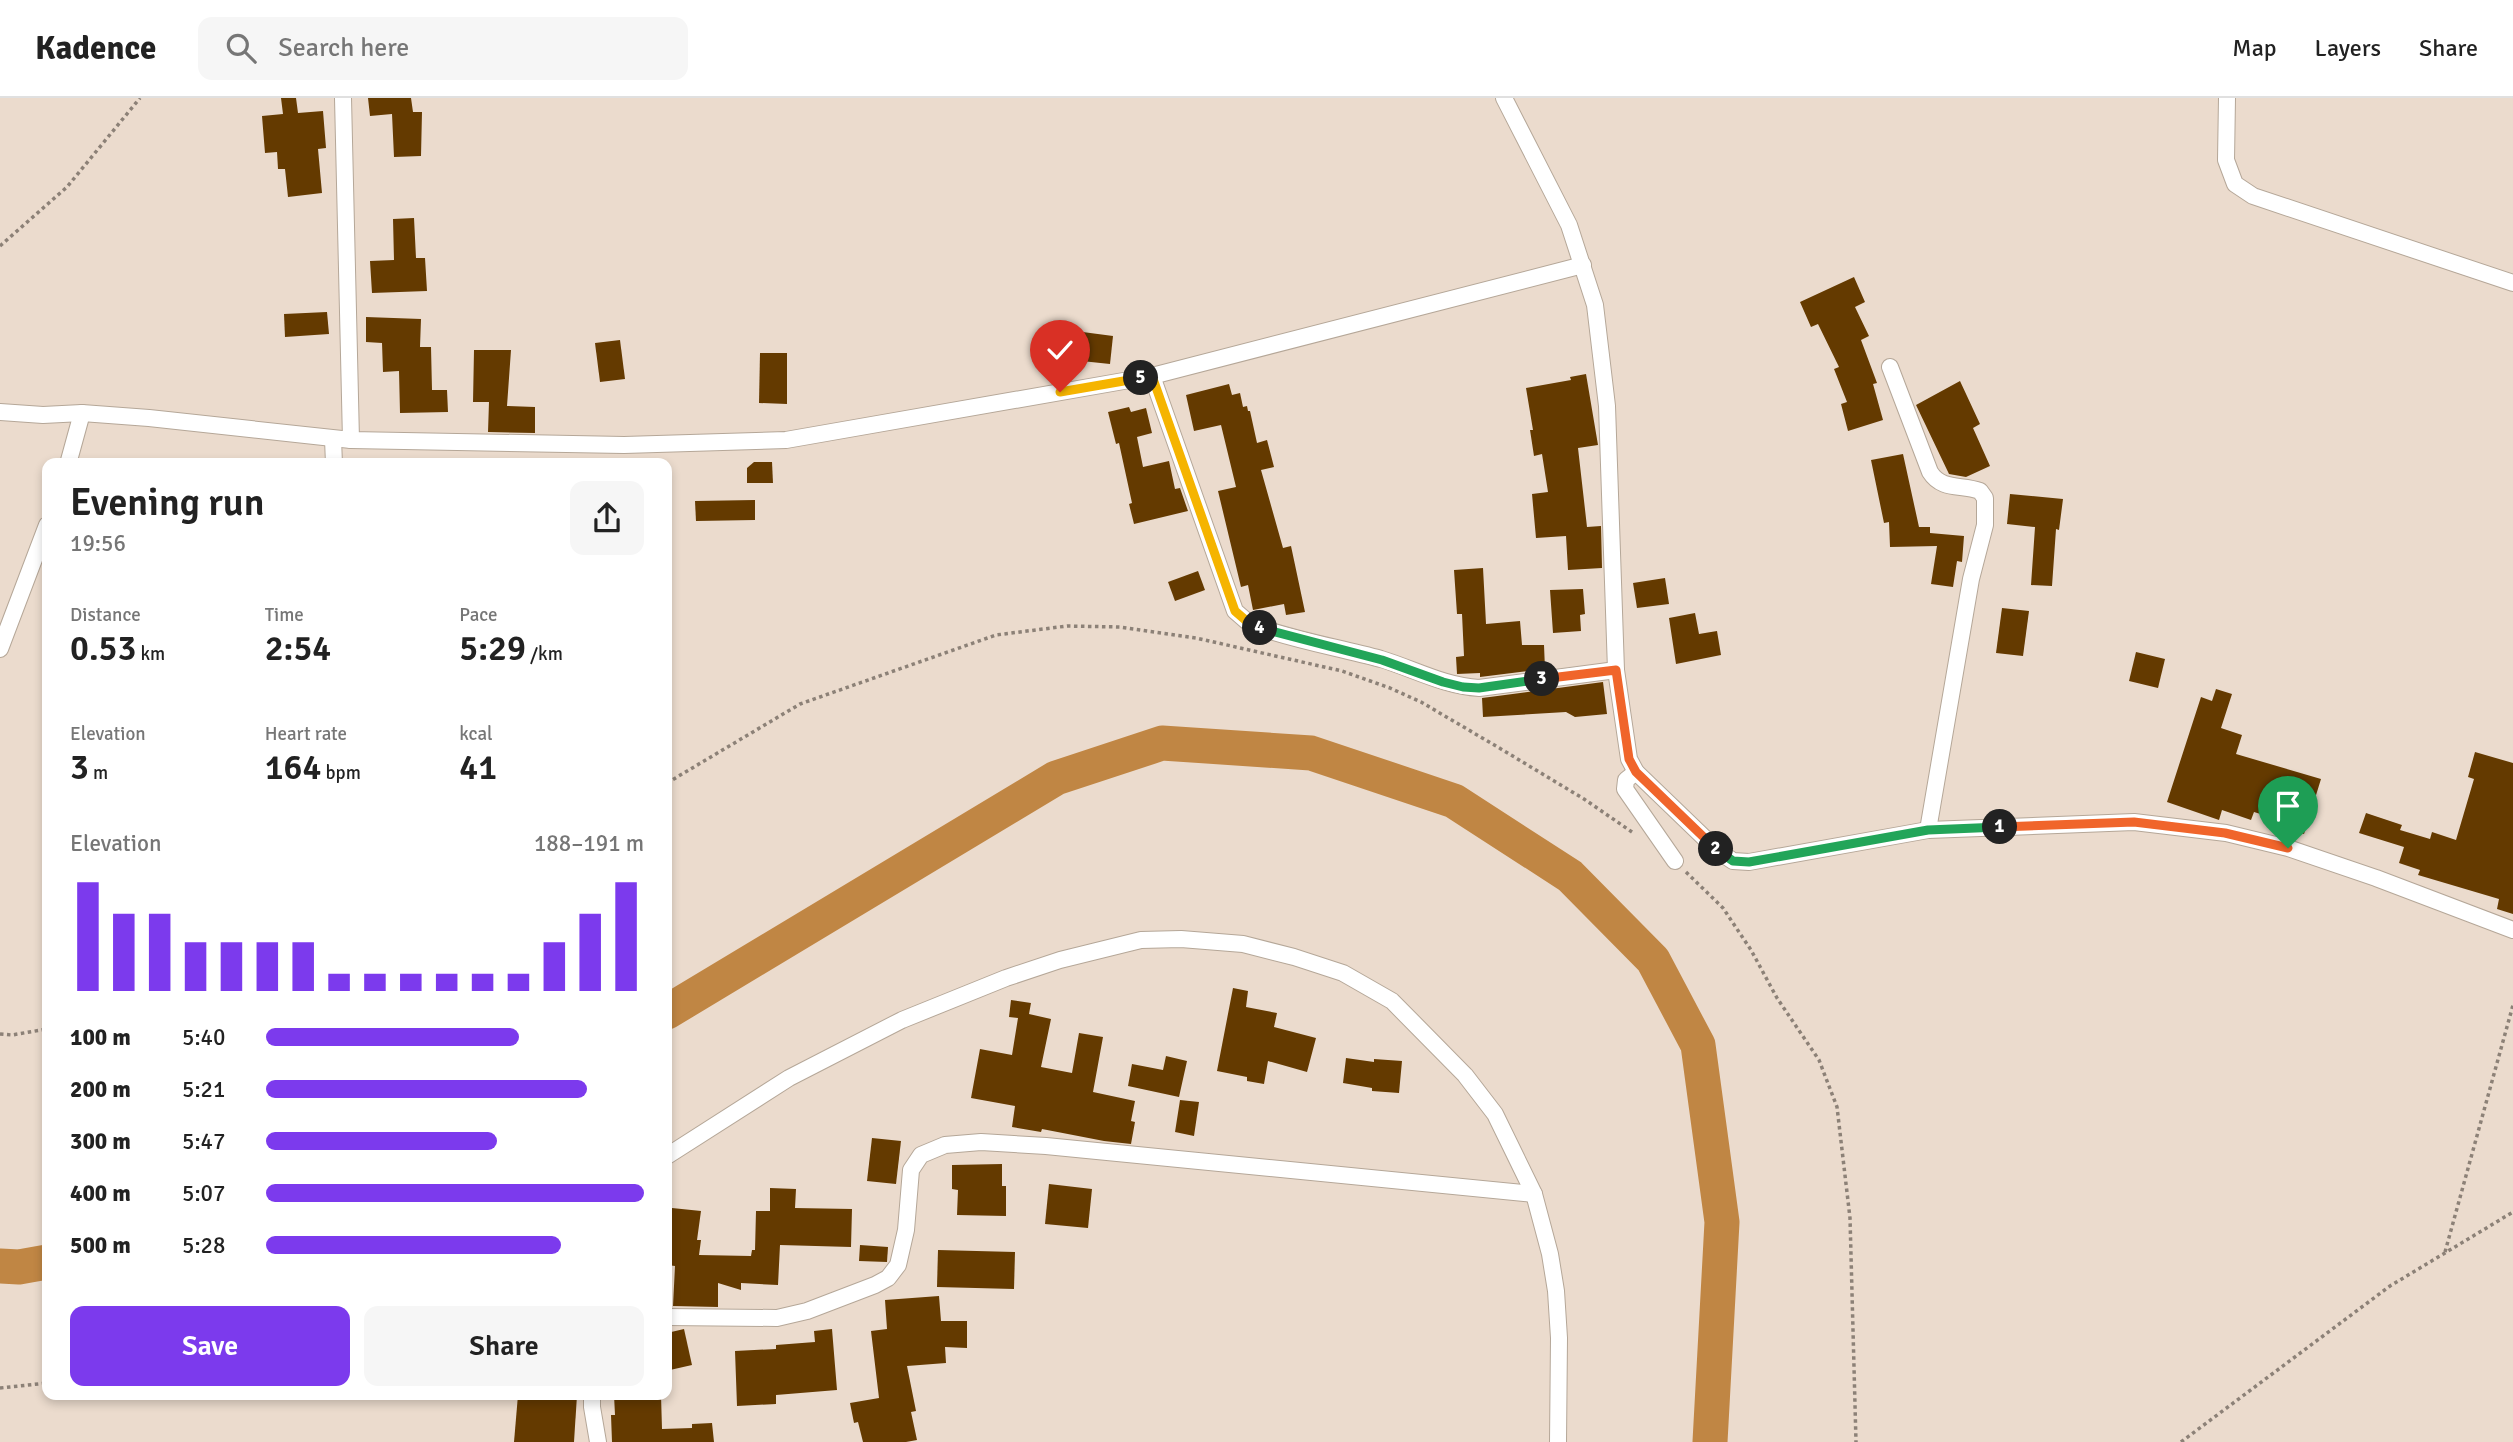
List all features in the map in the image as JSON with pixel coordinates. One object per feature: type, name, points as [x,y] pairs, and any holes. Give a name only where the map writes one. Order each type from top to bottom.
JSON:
[{"type":"street","points":[[343,98],[351,440]]},
{"type":"street","points":[[1504,98],[1569,225],[1595,305],[1607,405],[1616,670],[1629,759],[1636,772],[1718,851],[1733,861],[1770,859],[1928,830],[2134,822],[2225,833],[2288,848],[2513,930]]},
{"type":"street","points":[[2227,98],[2226,160],[2235,184],[2253,196],[2513,284]]},
{"type":"street","points":[[0,412],[43,415],[82,413],[149,418],[351,440],[624,444],[786,440],[1152,376],[1583,265]]},
{"type":"street","points":[[1890,367],[1935,481],[1943,485],[1971,487],[1980,491],[1985,498],[1986,509],[1985,525],[1971,579],[1928,830]]},
{"type":"street","points":[[1152,376],[1235,611],[1250,624],[1382,660],[1463,687],[1479,688],[1616,670]]},
{"type":"street","points":[[70,458],[82,413]]},
{"type":"street","points":[[333,439],[334,458]]},
{"type":"street","points":[[0,649],[42,538]]},
{"type":"street","points":[[1636,772],[1626,780],[1625,789],[1675,861]]},
{"type":"street","points":[[672,1153],[789,1078],[902,1020],[1006,978],[1060,960],[1142,940],[1181,939],[1242,944],[1294,957],[1343,973],[1392,1001],[1465,1075],[1495,1114],[1534,1194],[1556,1291],[1559,1338],[1558,1442]]},
{"type":"street","points":[[672,1317],[777,1318],[807,1311],[875,1286],[888,1278],[898,1265],[906,1230],[911,1170],[921,1155],[945,1145],[981,1142],[1046,1146],[1534,1194]]},
{"type":"street","points":[[593,1400],[597,1442]]},
{"type":"path","points":[[0,246],[67,187],[140,98]]},
{"type":"path","points":[[672,780],[800,704],[996,635],[1067,626],[1120,627],[1196,638],[1342,671],[1390,688],[1421,702],[1584,799],[1641,838]]},
{"type":"path","points":[[1675,861],[1730,918],[1777,998],[1819,1060],[1836,1107],[1850,1218],[1856,1442]]},
{"type":"path","points":[[2444,1254],[2513,1005]]},
{"type":"path","points":[[0,1034],[12,1035],[42,1030]]},
{"type":"path","points":[[2181,1442],[2390,1286],[2513,1212]]},
{"type":"path","points":[[0,1388],[42,1384]]},
{"type":"building","points":[[281,98],[296,98],[298,113],[323,111],[326,148],[318,149],[322,193],[288,197],[285,169],[278,169],[277,152],[265,153],[262,116],[283,114]]},
{"type":"building","points":[[368,98],[411,98],[413,112],[422,112],[421,156],[394,157],[392,114],[370,116]]},
{"type":"building","points":[[414,218],[416,258],[425,258],[427,291],[372,293],[370,261],[394,260],[393,219]]},
{"type":"building","points":[[1854,277],[1865,302],[1855,307],[1869,336],[1861,340],[1877,383],[1873,384],[1883,420],[1848,431],[1841,404],[1847,402],[1834,369],[1839,367],[1818,324],[1811,327],[1800,302]]},
{"type":"building","points":[[327,312],[329,334],[285,337],[284,314]]},
{"type":"building","points":[[366,317],[421,319],[420,347],[431,347],[432,390],[447,390],[448,412],[400,413],[399,371],[383,372],[382,343],[366,342]]},
{"type":"building","points":[[1075,331],[1113,336],[1110,364],[1072,360]]},
{"type":"building","points":[[620,340],[625,379],[600,382],[595,343]]},
{"type":"building","points":[[474,350],[511,350],[507,406],[535,407],[535,433],[488,432],[489,402],[473,402]]},
{"type":"building","points":[[760,353],[787,353],[787,404],[759,403]]},
{"type":"building","points":[[1586,374],[1598,445],[1578,448],[1587,527],[1601,526],[1602,568],[1568,570],[1566,536],[1536,538],[1532,494],[1548,492],[1542,454],[1534,456],[1526,388],[1571,380],[1570,377]]},
{"type":"building","points":[[1960,381],[1980,424],[1973,428],[1990,466],[1966,477],[1949,474],[1916,405]]},
{"type":"building","points":[[1229,384],[1232,395],[1240,393],[1243,407],[1247,406],[1250,411],[1257,443],[1267,440],[1274,467],[1261,470],[1283,548],[1291,546],[1305,612],[1286,615],[1284,604],[1253,610],[1248,585],[1241,587],[1218,491],[1236,487],[1221,425],[1194,431],[1186,395]]},
{"type":"building","points":[[1129,407],[1131,412],[1146,408],[1152,433],[1137,437],[1143,467],[1169,461],[1175,489],[1180,488],[1188,511],[1134,524],[1119,443],[1116,444],[1108,412]]},
{"type":"building","points":[[1903,454],[1919,527],[1930,527],[1930,533],[1964,536],[1962,562],[1957,561],[1953,587],[1931,584],[1937,546],[1890,547],[1889,522],[1884,523],[1871,460]]},
{"type":"building","points":[[754,462],[772,462],[773,483],[747,483],[747,468]]},
{"type":"building","points":[[2010,494],[2063,499],[2059,530],[2056,529],[2052,586],[2031,585],[2035,527],[2007,524]]},
{"type":"building","points":[[755,500],[755,520],[696,521],[695,501]]},
{"type":"building","points":[[1483,568],[1486,624],[1520,621],[1522,645],[1544,645],[1545,669],[1480,677],[1480,673],[1457,674],[1456,657],[1464,656],[1462,614],[1457,614],[1454,570]]},
{"type":"building","points":[[1198,571],[1205,590],[1175,601],[1168,582]]},
{"type":"building","points":[[1665,578],[1669,604],[1637,608],[1633,583]]},
{"type":"building","points":[[1583,589],[1585,614],[1580,615],[1581,631],[1553,633],[1550,590]]},
{"type":"building","points":[[2002,608],[2029,611],[2023,656],[1996,653]]},
{"type":"building","points":[[1695,613],[1699,634],[1717,631],[1721,655],[1676,664],[1669,618]]},
{"type":"building","points":[[2136,652],[2165,659],[2158,688],[2129,681]]},
{"type":"building","points":[[1603,682],[1607,714],[1575,717],[1566,712],[1483,717],[1482,698]]},
{"type":"building","points":[[2216,689],[2232,694],[2221,728],[2242,735],[2236,754],[2321,779],[2304,834],[2288,829],[2290,823],[2254,812],[2251,820],[2222,810],[2219,820],[2167,802],[2201,697],[2212,701]]},
{"type":"building","points":[[2475,752],[2513,763],[2513,914],[2497,909],[2499,899],[2418,875],[2420,870],[2399,863],[2404,847],[2359,833],[2366,813],[2402,825],[2400,830],[2430,839],[2432,832],[2456,840],[2474,779],[2468,777]]},
{"type":"building","points":[[1233,988],[1248,991],[1246,1007],[1277,1013],[1274,1027],[1316,1038],[1307,1072],[1268,1061],[1264,1084],[1247,1081],[1247,1077],[1217,1071]]},
{"type":"building","points":[[1011,1000],[1031,1003],[1029,1014],[1051,1019],[1041,1067],[1072,1073],[1079,1033],[1103,1037],[1093,1092],[1135,1101],[1131,1121],[1135,1122],[1131,1144],[1042,1129],[1041,1132],[1012,1127],[1015,1106],[971,1098],[980,1049],[1012,1055],[1018,1018],[1009,1017]]},
{"type":"building","points":[[1166,1056],[1187,1061],[1179,1097],[1128,1086],[1132,1064],[1163,1070]]},
{"type":"building","points":[[1346,1058],[1374,1062],[1374,1059],[1402,1061],[1399,1093],[1372,1091],[1372,1088],[1343,1083]]},
{"type":"building","points":[[1180,1100],[1199,1102],[1194,1136],[1175,1132]]},
{"type":"building","points":[[872,1138],[901,1141],[896,1184],[867,1181]]},
{"type":"building","points":[[1002,1164],[1002,1186],[1006,1186],[1006,1216],[957,1215],[958,1190],[952,1189],[952,1165]]},
{"type":"building","points":[[1049,1184],[1092,1189],[1088,1228],[1045,1224]]},
{"type":"building","points":[[770,1188],[796,1189],[795,1208],[852,1209],[851,1247],[780,1245],[778,1285],[741,1283],[741,1290],[718,1283],[718,1307],[673,1306],[675,1266],[672,1266],[672,1208],[701,1211],[697,1240],[701,1240],[699,1255],[751,1256],[752,1250],[755,1250],[756,1211],[770,1211]]},
{"type":"building","points":[[860,1245],[888,1247],[887,1262],[859,1261]]},
{"type":"building","points":[[938,1250],[1015,1252],[1014,1289],[937,1287]]},
{"type":"building","points":[[939,1296],[941,1321],[967,1321],[967,1348],[945,1347],[946,1363],[907,1366],[916,1411],[911,1412],[917,1440],[863,1442],[858,1422],[854,1423],[850,1403],[879,1398],[871,1331],[887,1329],[885,1300]]},
{"type":"building","points":[[684,1329],[692,1365],[672,1370],[672,1332]]},
{"type":"building","points":[[832,1329],[837,1390],[776,1395],[776,1404],[737,1406],[735,1351],[776,1349],[776,1345],[815,1342],[814,1331]]},
{"type":"building","points":[[518,1400],[577,1400],[574,1442],[514,1442]]},
{"type":"building","points":[[614,1400],[661,1400],[662,1429],[692,1428],[692,1424],[712,1423],[714,1442],[612,1442],[611,1415],[615,1415]]},
{"type":"waterway","points":[[672,1009],[1056,778],[1162,743],[1311,753],[1454,801],[1570,876],[1653,960],[1698,1045],[1722,1222],[1710,1442]]},
{"type":"waterway","points":[[0,1266],[19,1267],[42,1263]]},
{"type":"route","points":[[1060,392],[1152,376],[1235,611],[1250,624],[1382,660],[1463,687],[1479,688],[1616,670],[1629,759],[1636,772],[1718,851],[1733,861],[1770,859],[1928,830],[2134,822],[2225,833],[2288,848]]}]
